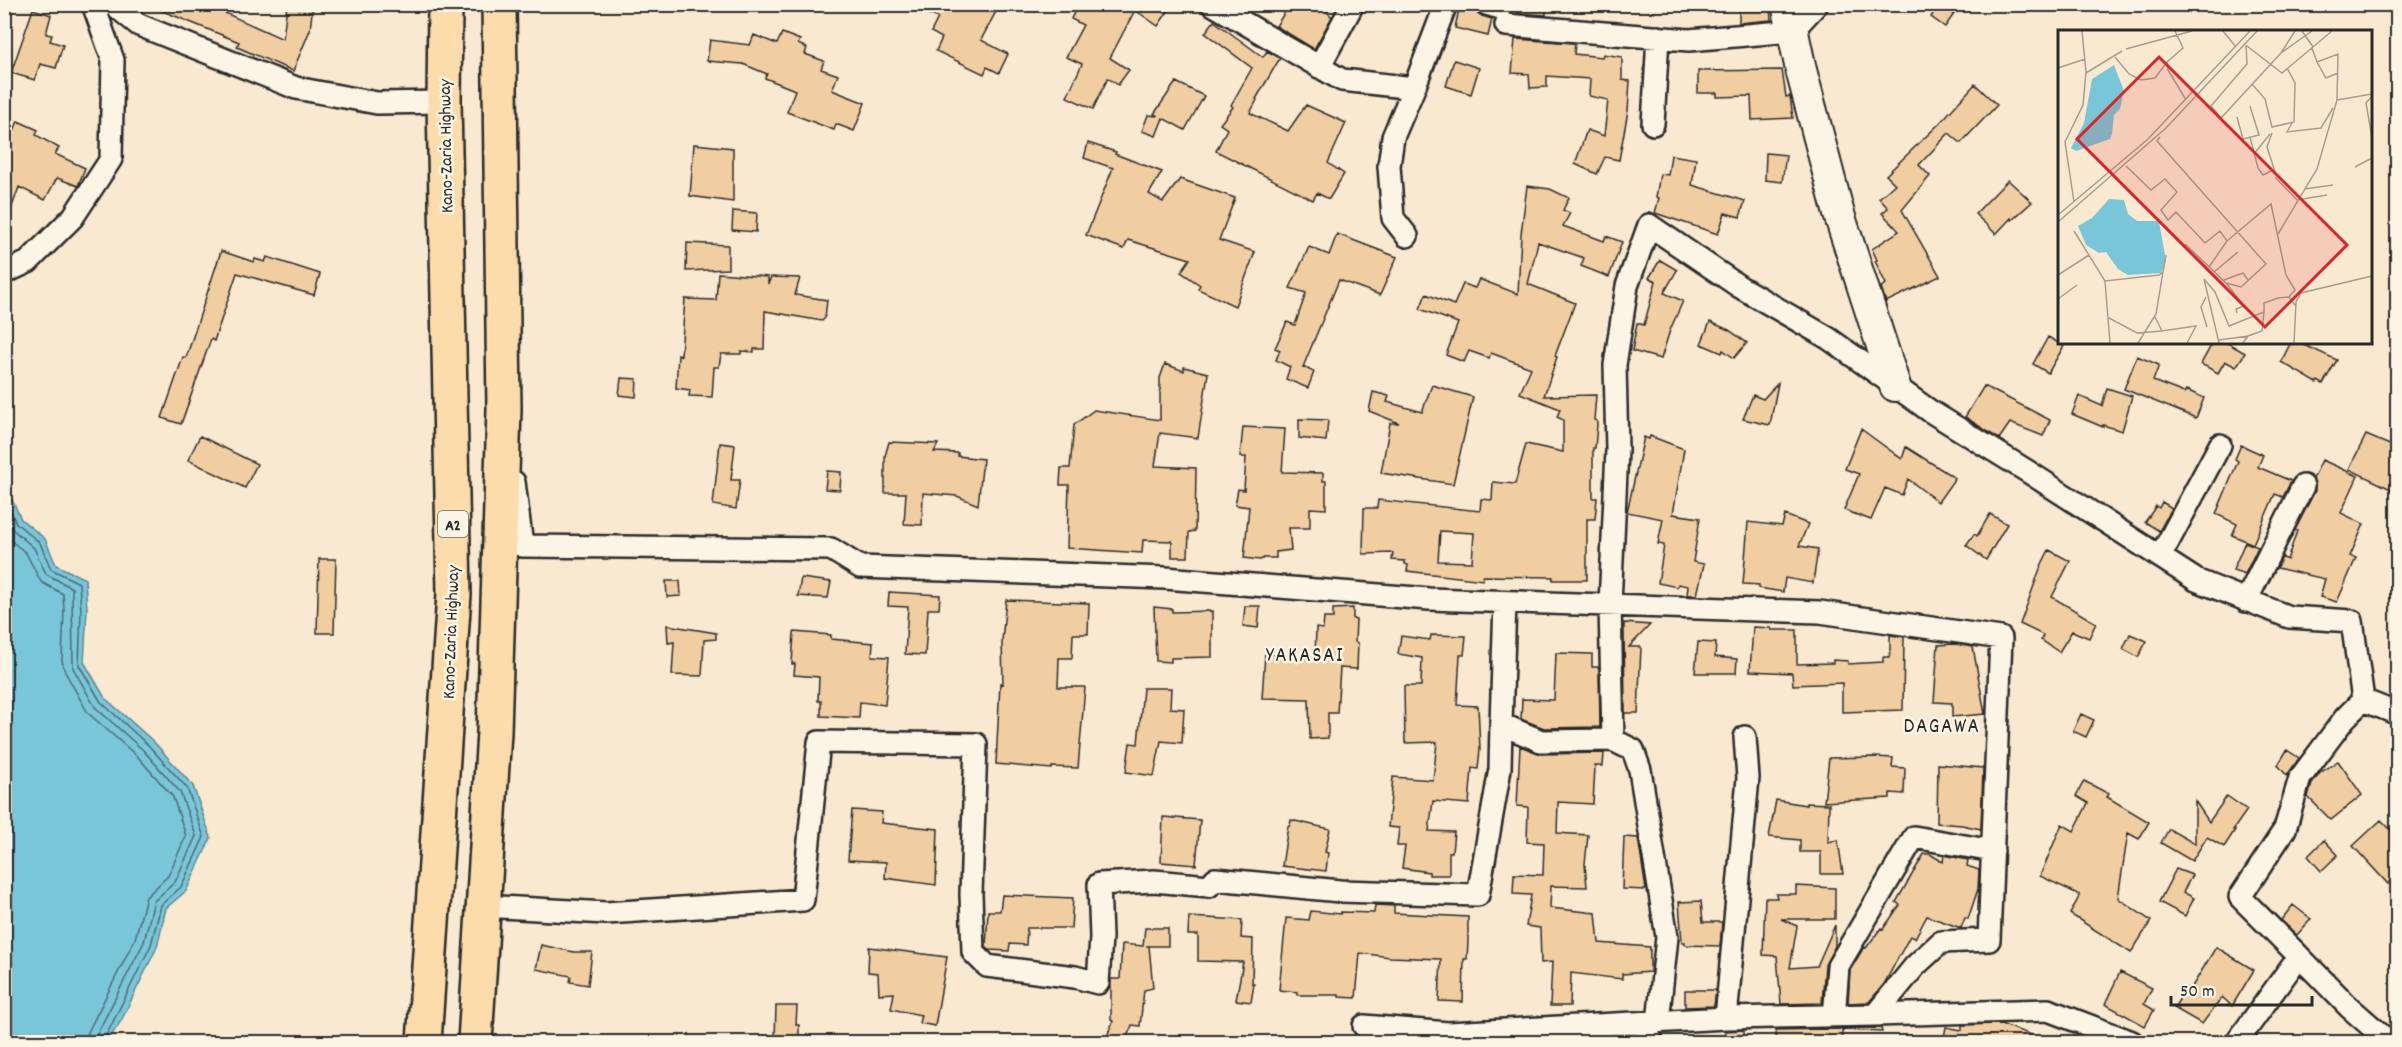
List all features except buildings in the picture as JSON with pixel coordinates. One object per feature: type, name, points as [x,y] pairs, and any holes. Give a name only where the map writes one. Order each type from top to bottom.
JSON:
[{"type":"highway","name":"Kano-Zaria Highway","points":[[424,1042],[454,594],[444,102],[445,4]]},
{"type":"highway","points":[[475,1042],[494,732],[504,401],[499,4]]},
{"type":"street","points":[[4,273],[28,262],[73,217],[111,159],[112,60],[93,4]]},
{"type":"street","points":[[113,4],[139,25],[296,88],[377,103],[444,102]]},
{"type":"street","points":[[1319,67],[1353,4]]},
{"type":"street","points":[[1407,236],[1393,218],[1389,166],[1393,137],[1446,4]]},
{"type":"street","points":[[1497,12],[1689,40],[1790,18],[1817,4]]},
{"type":"street","points":[[1220,7],[1342,80],[1414,88]]},
{"type":"street","points":[[1790,18],[1839,214],[1895,386]]},
{"type":"street","points":[[1653,124],[1658,37]]},
{"type":"street","points":[[1613,740],[1610,605],[1617,450],[1615,365],[1627,286],[1649,225],[1740,287],[1828,338],[1930,411],[2196,580],[2289,617],[2352,621],[2363,700]]},
{"type":"street","points":[[504,401],[522,546],[831,549],[860,567],[1165,578],[1429,599],[1820,612],[2001,638],[1989,940],[1941,942],[1915,966],[1875,1015]]},
{"type":"street","points":[[2160,557],[2220,445]]},
{"type":"street","points":[[2247,601],[2303,486]]},
{"type":"street","points":[[483,906],[606,913],[803,900],[819,742],[976,744],[970,894],[973,952],[987,966],[1075,977],[1098,983],[1101,937],[1099,884],[1154,881],[1209,886],[1215,879],[1340,891],[1478,895],[1500,769],[1505,602]]},
{"type":"street","points":[[2363,700],[2397,714]]},
{"type":"street","points":[[2363,700],[2344,718],[2300,778],[2285,829],[2240,897],[2349,1008],[2389,1042]]},
{"type":"street","points":[[1501,724],[1541,741],[1613,740],[1633,750],[1640,770],[1667,937],[1651,1022],[1652,1042]]},
{"type":"street","points":[[1726,1018],[1748,778],[1745,737]]},
{"type":"street","points":[[1835,1005],[1838,966],[1914,837],[1993,851]]},
{"type":"street","points":[[2237,1042],[2299,956]]},
{"type":"street","points":[[1364,1026],[1448,1033],[1726,1018],[2048,1011],[2132,1042]]},
{"type":"water","points":[[4,488],[9,493],[21,519],[45,539],[56,565],[85,579],[87,609],[84,662],[105,698],[154,742],[193,786],[211,838],[186,891],[166,908],[157,947],[121,1021],[107,1042],[5,1042]]},
{"type":"district","name":"YAKASAI","points":[[1305,654]]},
{"type":"district","name":"DAGAWA","points":[[1942,725]]}]
